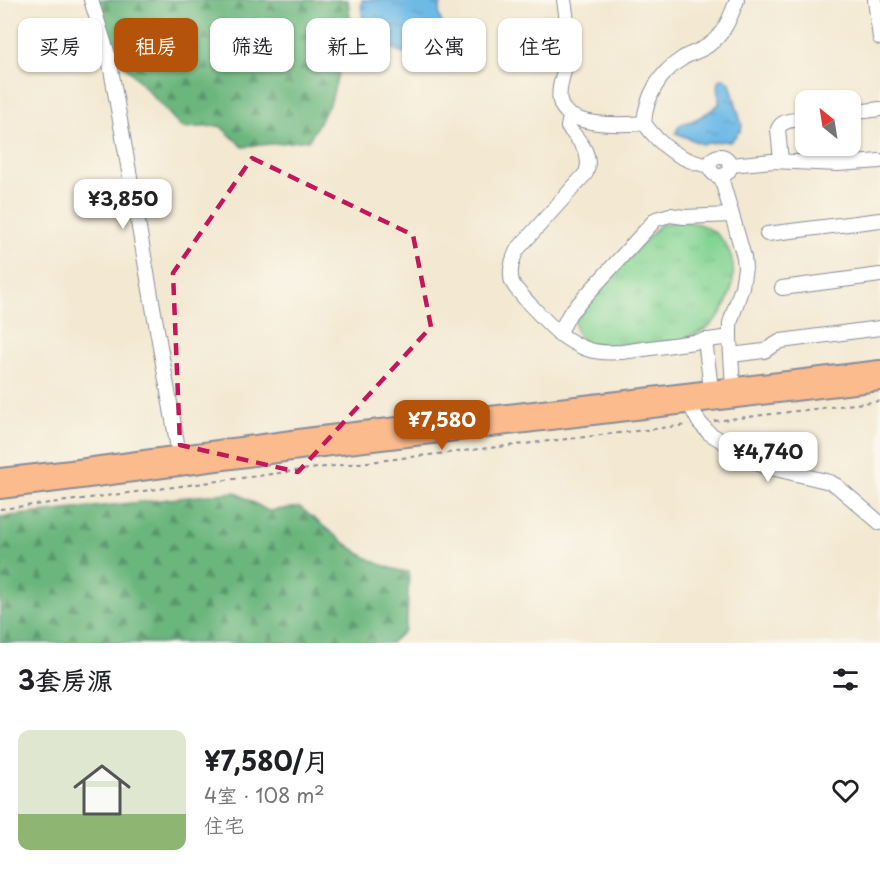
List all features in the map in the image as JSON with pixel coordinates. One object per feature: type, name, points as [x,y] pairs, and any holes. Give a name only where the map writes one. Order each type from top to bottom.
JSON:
[{"type":"main road","points":[[0,477],[321,435],[880,369]]},
{"type":"main road","points":[[0,490],[322,448],[880,382]]},
{"type":"street","points":[[92,0],[109,58],[178,454]]},
{"type":"street","points":[[564,0],[568,29],[567,57],[559,93],[561,106],[570,116],[606,124],[644,123]]},
{"type":"street","points":[[710,166],[689,161],[671,152],[657,140],[644,123],[646,106],[649,97],[673,65],[706,47],[717,38],[725,27],[737,0]]},
{"type":"street","points":[[875,0],[880,38]]},
{"type":"street","points":[[861,112],[880,110]]},
{"type":"street","points":[[570,116],[568,127],[583,145],[588,156],[586,173],[516,250],[511,272],[512,285],[559,334],[583,348],[606,353],[622,352],[730,337]]},
{"type":"street","points":[[781,161],[779,125],[795,120]]},
{"type":"street","points":[[721,156],[728,159],[731,165],[728,173],[721,177],[713,174],[710,166],[713,159],[721,156]]},
{"type":"street","points":[[731,165],[781,161],[838,164],[880,160]]},
{"type":"street","points":[[721,177],[744,257],[745,268],[742,286],[730,323],[733,387]]},
{"type":"street","points":[[559,334],[570,313],[656,219],[670,215],[684,217],[731,215]]},
{"type":"street","points":[[767,234],[880,220]]},
{"type":"street","points":[[782,288],[880,274]]},
{"type":"street","points":[[731,355],[764,351],[781,340],[880,328]]},
{"type":"street","points":[[705,340],[711,389]]},
{"type":"street","points":[[690,405],[700,423],[714,438],[756,463],[830,482],[880,523]]},
{"type":"path","points":[[0,509],[325,467],[880,401]]},
{"type":"highlighted area","points":[[252,158],[413,235],[431,327],[298,472],[180,445],[173,273]]},
{"type":"green space","points":[[96,0],[348,0],[350,18],[306,18],[306,72],[339,72],[331,101],[309,140],[243,147],[220,126],[182,128],[131,72],[198,72],[198,18],[114,18],[114,47]]},
{"type":"green space","points":[[678,221],[706,227],[716,234],[730,253],[733,279],[728,299],[719,316],[705,329],[681,339],[591,346],[584,342],[577,333],[575,321],[603,286],[660,225]]},
{"type":"green space","points":[[235,492],[268,511],[300,507],[365,556],[379,564],[409,572],[407,619],[404,631],[391,643],[0,643],[0,517]]},
{"type":"water","points":[[362,0],[442,0],[440,18],[402,18],[402,53],[390,47],[390,18],[363,18]]},
{"type":"water","points":[[724,78],[730,83],[742,126],[740,131],[730,142],[702,144],[676,133],[681,124],[700,117],[719,104],[719,80]]}]
